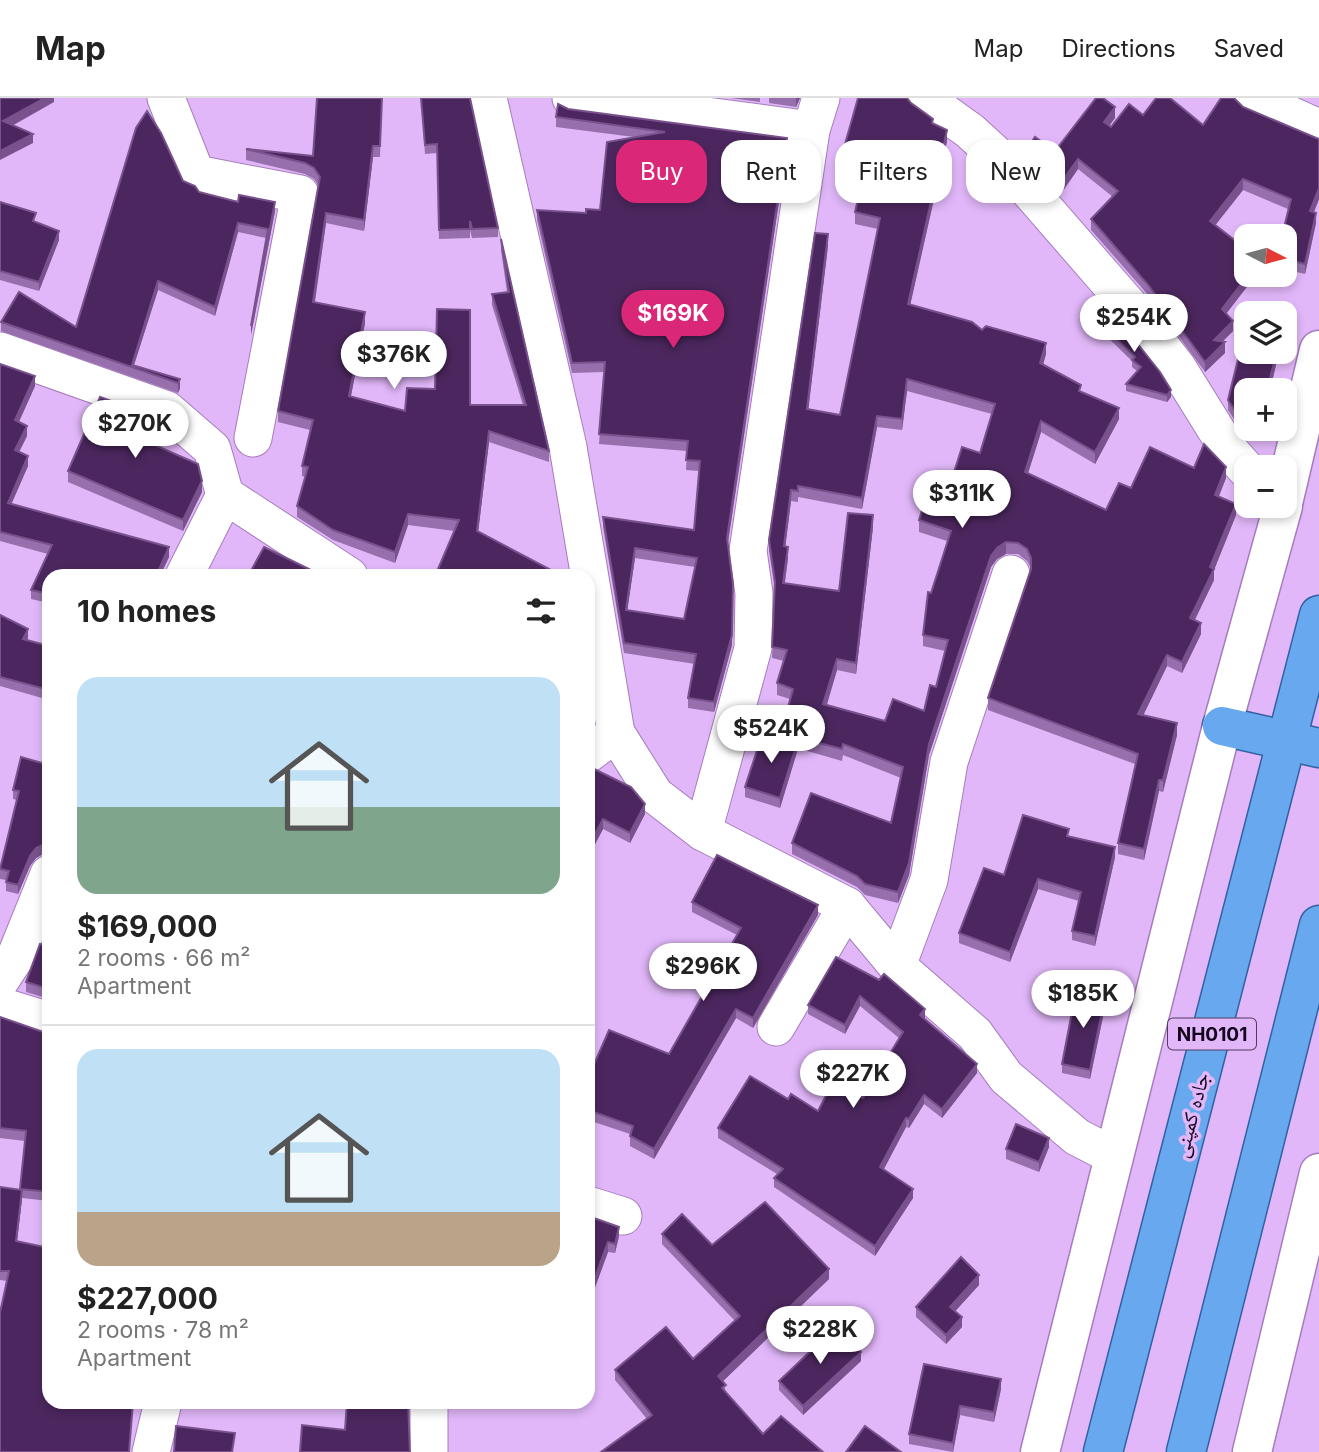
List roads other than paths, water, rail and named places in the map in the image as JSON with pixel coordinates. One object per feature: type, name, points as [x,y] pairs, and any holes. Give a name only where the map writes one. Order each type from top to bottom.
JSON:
[{"type":"highway","name":"جاده کمپنی","points":[[1103,1452],[1304,744],[1319,615]]},
{"type":"highway","points":[[1222,726],[1304,744]]},
{"type":"highway","name":"NH0101","points":[[1186,1452],[1319,925]]},
{"type":"street","points":[[166,98],[196,174],[300,194],[254,438]]},
{"type":"street","points":[[488,98],[568,447],[579,569]]},
{"type":"street","points":[[571,98],[816,114],[748,551],[754,593],[753,648],[703,832]]},
{"type":"street","points":[[924,98],[970,131],[1005,163],[1132,309],[1177,367],[1234,455]]},
{"type":"street","points":[[1252,98],[1319,128]]},
{"type":"street","points":[[1294,455],[1319,349]]},
{"type":"street","points":[[0,351],[167,410],[212,449],[225,495],[338,569]]},
{"type":"street","points":[[188,569],[225,495]]},
{"type":"street","points":[[1040,1452],[1222,726],[1278,518]]},
{"type":"street","points":[[897,966],[929,880],[949,762],[1011,574]]},
{"type":"street","points":[[596,747],[703,832],[847,906],[897,966],[975,1034],[1006,1077],[1077,1137],[1114,1156]]},
{"type":"street","points":[[0,981],[15,958],[42,891]]},
{"type":"street","points":[[776,1027],[847,906]]},
{"type":"street","points":[[0,1006],[42,1019]]},
{"type":"street","points":[[1252,1452],[1319,1173]]},
{"type":"street","points":[[595,1207],[622,1216]]},
{"type":"street","points":[[151,1452],[161,1409]]},
{"type":"street","points":[[429,1409],[429,1452]]}]
